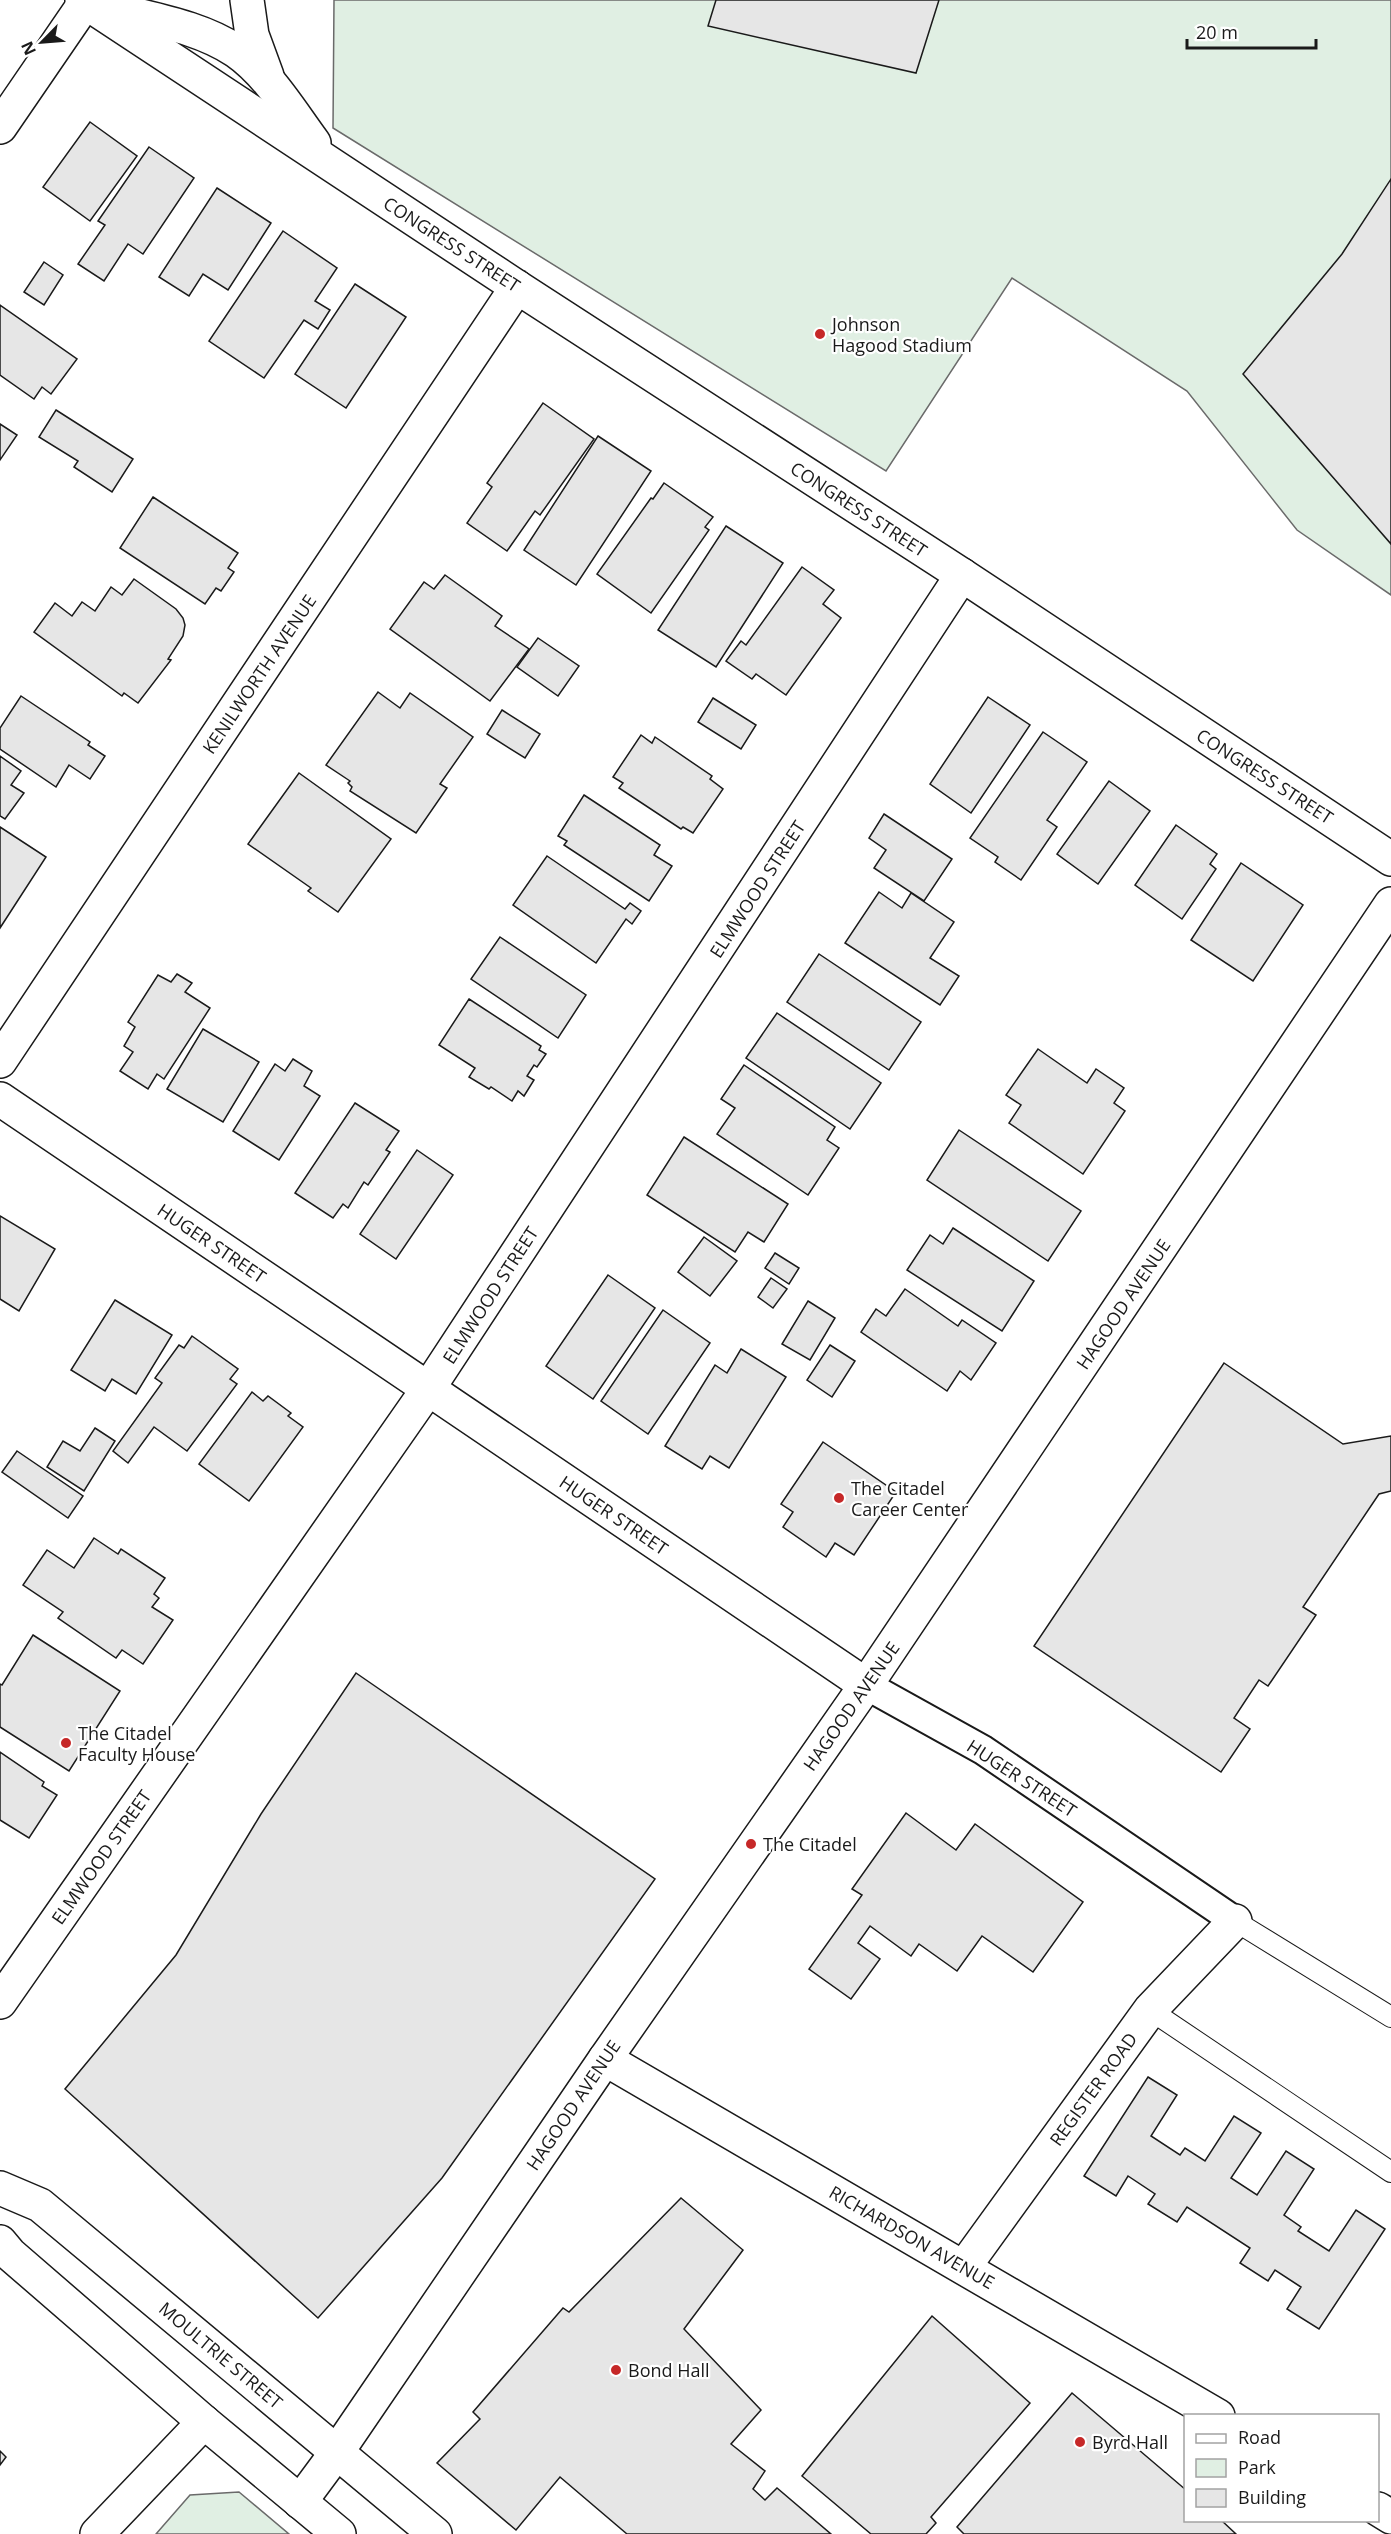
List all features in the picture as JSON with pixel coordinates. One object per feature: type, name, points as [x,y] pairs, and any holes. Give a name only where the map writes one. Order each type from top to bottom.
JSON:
[{"type":"street","points":[[247,0],[252,35],[269,83]]},
{"type":"street","points":[[0,128],[85,1]]},
{"type":"street","name":"CONGRESS STREET","points":[[85,1],[198,32],[237,52],[269,83],[326,160]]},
{"type":"street","name":"CONGRESS STREET","points":[[85,1],[517,287],[962,575],[1391,859]]},
{"type":"street","name":"KENILWORTH AVENUE","points":[[0,1061],[517,287]]},
{"type":"street","name":"ELMWOOD STREET","points":[[0,2002],[428,1389],[962,575]]},
{"type":"street","name":"HAGOOD AVENUE","points":[[300,2502],[337,2452],[605,2059],[866,1685],[1391,904]]},
{"type":"street","name":"HUGER STREET","points":[[0,1099],[866,1685],[983,1750],[1235,1921]]},
{"type":"street","name":"REGISTER ROAD","points":[[963,2267],[1150,2010],[1235,1921]]},
{"type":"street","name":"RICHARDSON AVENUE","points":[[605,2059],[1216,2414]]},
{"type":"street","name":"MOULTRIE STREET","points":[[0,2188],[40,2205],[435,2534]]},
{"type":"street","points":[[0,2242],[10,2254],[204,2422],[339,2534]]},
{"type":"street","points":[[97,2534],[204,2422]]},
{"type":"lane","points":[[1235,1921],[1391,2017]]},
{"type":"lane","points":[[1150,2010],[1391,2172]]},
{"type":"green space","name":"Johnson Hagood Stadium","points":[[334,0],[1391,0],[1391,595],[1297,530],[1187,391],[1012,278],[886,471],[333,128]]},
{"type":"green space","points":[[239,2492],[289,2534],[156,2534],[190,2495]]},
{"type":"building","points":[[716,0],[939,0],[916,73],[708,26]]},
{"type":"building","points":[[90,122],[137,156],[90,221],[43,187]]},
{"type":"building","points":[[149,147],[194,178],[143,254],[128,244],[104,281],[78,264],[105,225],[98,221]]},
{"type":"building","points":[[1391,179],[1391,544],[1243,374],[1342,254]]},
{"type":"building","points":[[217,188],[271,223],[228,290],[203,274],[189,296],[159,277]]},
{"type":"building","points":[[283,231],[337,268],[315,301],[330,310],[318,329],[304,320],[264,378],[209,341]]},
{"type":"building","points":[[44,262],[63,275],[44,305],[24,292]]},
{"type":"building","points":[[355,284],[406,317],[346,408],[295,374]]},
{"type":"building","points":[[0,305],[77,359],[51,394],[42,387],[34,399],[0,375]]},
{"type":"building","points":[[543,403],[594,439],[540,515],[535,511],[507,551],[467,523],[492,487],[487,483]]},
{"type":"building","points":[[56,410],[133,459],[112,492],[74,467],[78,461],[39,437]]},
{"type":"building","points":[[0,424],[17,435],[0,460]]},
{"type":"building","points":[[598,436],[651,471],[576,585],[524,550]]},
{"type":"building","points":[[664,483],[713,517],[705,527],[709,530],[651,613],[597,574]]},
{"type":"building","points":[[153,497],[238,553],[228,568],[234,572],[221,591],[216,588],[205,604],[120,548]]},
{"type":"building","points":[[726,526],[783,563],[716,667],[658,630]]},
{"type":"building","points":[[802,567],[834,590],[823,604],[841,618],[786,695],[756,674],[752,679],[726,661],[741,641],[746,645]]},
{"type":"building","points":[[445,575],[502,616],[495,626],[529,649],[490,701],[390,629],[424,582],[434,589]]},
{"type":"building","points":[[134,579],[176,609],[185,625],[183,636],[168,659],[171,660],[138,703],[124,693],[122,696],[34,632],[55,603],[72,616],[82,602],[95,611],[111,587],[122,595]]},
{"type":"building","points":[[538,638],[579,666],[558,696],[517,667]]},
{"type":"building","points":[[378,692],[400,708],[410,693],[473,737],[440,784],[447,788],[416,833],[350,791],[352,787],[348,783],[350,781],[326,765]]},
{"type":"building","points":[[21,696],[90,742],[88,745],[105,756],[90,779],[69,765],[56,787],[0,749],[0,728]]},
{"type":"building","points":[[988,697],[1030,725],[971,813],[930,784]]},
{"type":"building","points":[[713,698],[756,725],[741,749],[698,722]]},
{"type":"building","points":[[502,710],[540,734],[525,758],[487,734]]},
{"type":"building","points":[[1043,732],[1087,762],[1047,820],[1057,827],[1021,880],[995,862],[998,857],[970,838]]},
{"type":"building","points":[[641,735],[652,743],[655,737],[712,776],[710,779],[723,789],[693,833],[683,827],[681,829],[619,788],[623,783],[613,777]]},
{"type":"building","points":[[0,756],[21,771],[11,785],[24,793],[5,819],[0,816]]},
{"type":"building","points":[[299,773],[391,839],[338,912],[308,891],[311,888],[248,844]]},
{"type":"building","points":[[1109,781],[1150,811],[1098,884],[1057,854]]},
{"type":"building","points":[[584,795],[660,845],[654,855],[672,866],[649,901],[564,845],[567,841],[558,836]]},
{"type":"building","points":[[884,814],[952,859],[924,901],[874,868],[886,850],[869,838]]},
{"type":"building","points":[[1176,825],[1217,854],[1210,864],[1216,869],[1182,919],[1135,885]]},
{"type":"building","points":[[0,827],[46,857],[0,928]]},
{"type":"building","points":[[547,856],[625,909],[630,903],[641,911],[632,924],[626,919],[596,963],[513,905]]},
{"type":"building","points":[[1241,863],[1303,905],[1253,981],[1191,940]]},
{"type":"building","points":[[879,892],[902,908],[911,893],[954,922],[930,958],[959,976],[940,1005],[845,943]]},
{"type":"building","points":[[500,937],[586,995],[558,1038],[471,979]]},
{"type":"building","points":[[819,954],[921,1022],[889,1070],[787,1002]]},
{"type":"building","points":[[177,974],[192,983],[185,992],[210,1008],[164,1079],[157,1074],[148,1089],[120,1071],[133,1052],[124,1046],[135,1027],[128,1022],[158,975],[171,982]]},
{"type":"building","points":[[469,999],[541,1046],[539,1050],[546,1054],[537,1067],[534,1065],[527,1076],[534,1080],[524,1096],[518,1091],[512,1101],[491,1087],[489,1089],[469,1077],[475,1068],[439,1045]]},
{"type":"building","points":[[777,1013],[881,1083],[850,1129],[746,1058]]},
{"type":"building","points":[[203,1029],[259,1062],[223,1122],[167,1089]]},
{"type":"building","points":[[1038,1049],[1087,1083],[1096,1069],[1124,1088],[1114,1103],[1125,1111],[1083,1174],[1009,1123],[1021,1105],[1006,1095]]},
{"type":"building","points":[[293,1059],[312,1071],[304,1086],[320,1096],[279,1160],[233,1131],[275,1064],[285,1071]]},
{"type":"building","points":[[744,1065],[835,1127],[827,1140],[839,1148],[808,1195],[717,1134],[735,1108],[721,1099]]},
{"type":"building","points":[[355,1103],[399,1131],[386,1150],[390,1152],[368,1185],[364,1182],[348,1208],[343,1204],[333,1218],[295,1193]]},
{"type":"building","points":[[959,1130],[1081,1211],[1048,1261],[927,1180]]},
{"type":"building","points":[[684,1137],[788,1204],[764,1242],[748,1232],[735,1252],[647,1195]]},
{"type":"building","points":[[417,1150],[453,1175],[396,1259],[360,1234]]},
{"type":"building","points":[[0,1216],[55,1249],[19,1311],[0,1299]]},
{"type":"building","points":[[953,1228],[1034,1281],[1002,1331],[907,1270],[930,1235],[943,1244]]},
{"type":"building","points":[[704,1237],[737,1261],[710,1296],[678,1272]]},
{"type":"building","points":[[775,1253],[799,1268],[789,1284],[765,1268]]},
{"type":"building","points":[[608,1275],[655,1308],[593,1399],[546,1366]]},
{"type":"building","points":[[771,1278],[787,1289],[773,1308],[758,1297]]},
{"type":"building","points":[[905,1289],[958,1326],[962,1320],[996,1343],[971,1380],[960,1371],[947,1391],[861,1332],[876,1309],[886,1316]]},
{"type":"building","points":[[115,1300],[172,1335],[136,1394],[112,1379],[105,1391],[71,1370]]},
{"type":"building","points":[[808,1301],[835,1318],[810,1360],[782,1344]]},
{"type":"building","points":[[663,1310],[710,1343],[648,1434],[601,1401]]},
{"type":"building","points":[[192,1336],[238,1369],[230,1379],[237,1384],[187,1451],[154,1427],[128,1463],[113,1451],[162,1383],[155,1378],[179,1345],[184,1348]]},
{"type":"building","points":[[830,1345],[855,1361],[832,1397],[807,1380]]},
{"type":"building","points":[[741,1349],[786,1377],[729,1468],[710,1456],[702,1469],[665,1446],[715,1365],[727,1373]]},
{"type":"building","points":[[1224,1363],[1343,1444],[1391,1436],[1391,1491],[1379,1494],[1303,1607],[1316,1615],[1268,1686],[1259,1680],[1234,1718],[1250,1729],[1221,1772],[1034,1646]]},
{"type":"building","points":[[252,1392],[263,1401],[268,1396],[291,1413],[288,1416],[303,1427],[249,1501],[199,1464]]},
{"type":"building","points":[[95,1428],[115,1441],[84,1491],[47,1467],[63,1441],[80,1451]]},
{"type":"building","name":"The Citadel Career Center","points":[[823,1442],[896,1492],[854,1555],[835,1543],[826,1557],[783,1527],[793,1512],[781,1504]]},
{"type":"building","points":[[17,1451],[83,1496],[68,1518],[2,1472]]},
{"type":"building","points":[[94,1538],[118,1554],[121,1549],[165,1578],[154,1594],[159,1598],[152,1607],[173,1620],[143,1664],[122,1650],[116,1658],[58,1618],[63,1612],[23,1585],[47,1550],[74,1568]]},
{"type":"building","points":[[33,1635],[120,1691],[69,1771],[0,1727],[0,1684],[2,1685]]},
{"type":"building","points":[[356,1673],[655,1879],[442,2178],[318,2318],[65,2089],[176,1955],[261,1814]]},
{"type":"building","points":[[0,1752],[44,1782],[42,1786],[57,1795],[29,1838],[0,1820]]},
{"type":"building","points":[[906,1813],[956,1850],[975,1824],[1083,1902],[1033,1972],[982,1936],[957,1971],[919,1944],[911,1956],[870,1926],[858,1943],[880,1959],[851,1999],[809,1969],[862,1895],[852,1889]]},
{"type":"building","points":[[1148,2077],[1177,2095],[1151,2136],[1180,2155],[1185,2148],[1205,2161],[1234,2116],[1261,2133],[1231,2178],[1257,2195],[1286,2151],[1314,2169],[1284,2215],[1301,2227],[1298,2231],[1329,2251],[1356,2210],[1385,2229],[1319,2329],[1287,2309],[1301,2287],[1275,2270],[1268,2281],[1240,2263],[1250,2248],[1187,2207],[1177,2222],[1148,2204],[1155,2194],[1128,2176],[1116,2196],[1084,2176]]},
{"type":"building","name":"Bond Hall","points":[[681,2198],[743,2250],[684,2329],[761,2410],[731,2444],[765,2471],[753,2489],[765,2500],[777,2488],[831,2534],[627,2534],[560,2477],[516,2530],[437,2463],[480,2419],[473,2412],[563,2308],[569,2312]]},
{"type":"building","points":[[932,2316],[1030,2403],[931,2517],[936,2523],[926,2534],[871,2534],[802,2476]]},
{"type":"building","name":"Byrd Hall","points":[[1072,2393],[1184,2488],[1184,2522],[1223,2522],[1236,2534],[964,2534],[957,2527]]},
{"type":"building","points":[[0,2451],[6,2457],[0,2465]]},
{"type":"place","name":"Johnson Hagood Stadium","points":[[820,334]]},
{"type":"place","name":"The Citadel Career Center","points":[[839,1498]]},
{"type":"place","name":"The Citadel Faculty House","points":[[66,1743]]},
{"type":"place","name":"The Citadel","points":[[751,1844]]},
{"type":"place","name":"Bond Hall","points":[[616,2370]]},
{"type":"place","name":"Byrd Hall","points":[[1080,2442]]}]
